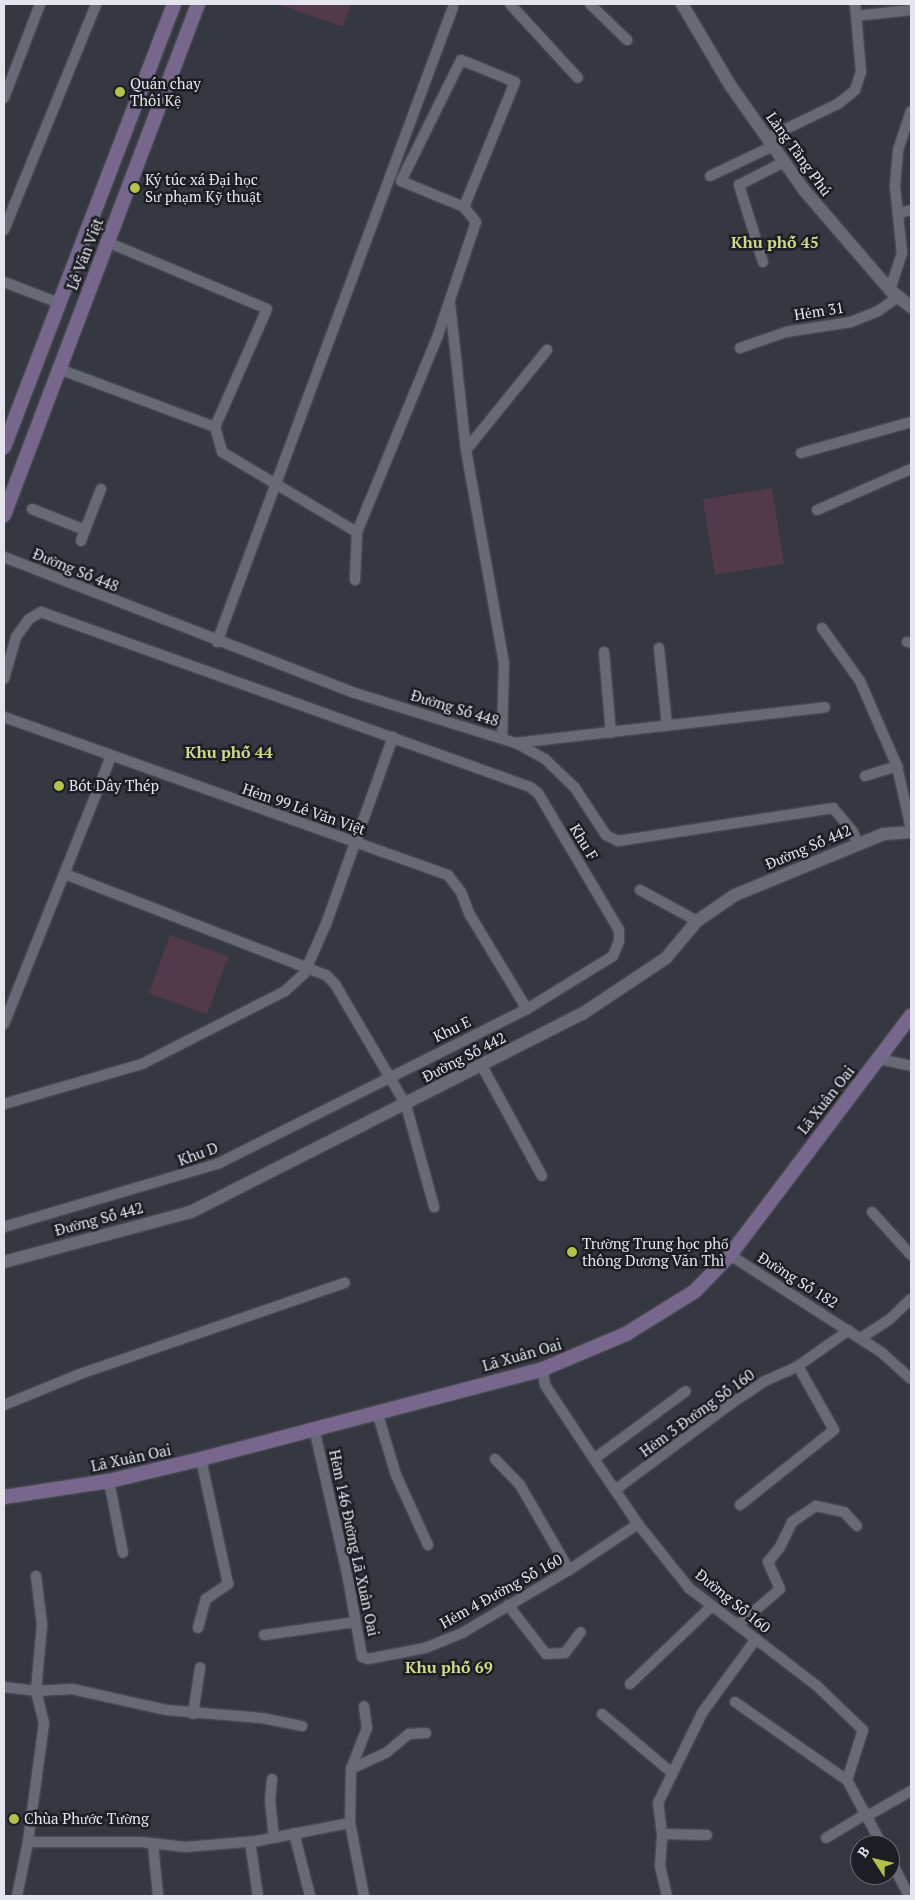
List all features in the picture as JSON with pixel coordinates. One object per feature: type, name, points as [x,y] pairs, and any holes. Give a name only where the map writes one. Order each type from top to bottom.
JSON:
[{"type":"main road","name":"Lê Văn Việt","points":[[4,447],[174,4]]},
{"type":"main road","name":"Lê Văn Việt","points":[[4,515],[198,4]]},
{"type":"main road","points":[[59,303],[81,311]]},
{"type":"main road","name":"Lã Xuân Oai","points":[[4,1497],[109,1481],[201,1459],[543,1369],[626,1334],[674,1306],[695,1291],[730,1255],[911,1016]]},
{"type":"street","points":[[4,98],[40,4]]},
{"type":"street","points":[[4,230],[96,4]]},
{"type":"street","points":[[510,4],[578,78]]},
{"type":"street","points":[[590,4],[627,40]]},
{"type":"street","name":"Làng Tăng Phú","points":[[682,4],[730,85],[827,219],[894,293],[911,307]]},
{"type":"street","points":[[710,176],[838,104],[855,90],[861,72],[855,4]]},
{"type":"street","points":[[217,642],[277,486],[453,7]]},
{"type":"street","points":[[856,16],[911,10]]},
{"type":"street","points":[[355,580],[357,532],[450,300],[476,222],[464,207],[400,181],[460,60],[515,82],[464,207]]},
{"type":"street","points":[[894,293],[902,253],[895,186],[898,150],[911,112]]},
{"type":"street","points":[[763,262],[739,185],[784,162]]},
{"type":"street","points":[[899,213],[911,210]]},
{"type":"street","points":[[107,242],[267,309],[216,428],[222,452],[357,532]]},
{"type":"street","points":[[4,282],[59,303]]},
{"type":"street","name":"Hẻm 31","points":[[740,348],[786,332],[851,322],[878,311],[894,293]]},
{"type":"street","points":[[450,300],[466,450],[504,663],[502,738]]},
{"type":"street","points":[[466,450],[547,350]]},
{"type":"street","points":[[59,369],[216,428]]},
{"type":"street","points":[[801,453],[911,422]]},
{"type":"street","points":[[817,510],[911,469]]},
{"type":"street","points":[[81,541],[101,489]]},
{"type":"street","points":[[32,509],[85,530]]},
{"type":"street","name":"Đường Số 448","points":[[4,557],[217,642],[356,693],[516,743],[545,758],[575,788],[606,835],[618,841],[833,808],[853,832],[858,844]]},
{"type":"street","name":"Khu F","points":[[4,679],[16,637],[29,619],[41,612],[508,778],[538,794],[619,930],[618,948],[613,956],[527,1009]]},
{"type":"street","points":[[822,628],[860,682],[897,766],[911,830]]},
{"type":"street","points":[[659,648],[667,726]]},
{"type":"street","points":[[604,652],[611,733]]},
{"type":"street","points":[[516,743],[825,708]]},
{"type":"street","name":"Hẻm 99 Lê Văn Việt","points":[[4,717],[356,844],[448,875],[462,892],[470,914],[527,1009]]},
{"type":"street","points":[[4,1104],[142,1064],[285,991],[306,968],[356,844],[393,737]]},
{"type":"street","points":[[4,1024],[111,756]]},
{"type":"street","points":[[865,776],[897,766]]},
{"type":"street","name":"Đường Số 442","points":[[4,1262],[191,1212],[406,1105],[582,1014],[666,958],[697,922],[735,896],[884,834],[911,830]]},
{"type":"street","points":[[65,874],[326,975],[335,984],[406,1105],[434,1207]]},
{"type":"street","points":[[640,890],[697,922]]},
{"type":"street","name":"Khu E","points":[[390,1076],[527,1009]]},
{"type":"street","points":[[879,1059],[911,1066]]},
{"type":"street","points":[[482,1066],[542,1176]]},
{"type":"street","name":"Khu D","points":[[4,1227],[210,1168],[390,1076]]},
{"type":"street","points":[[872,1212],[911,1255]]},
{"type":"street","name":"Đường Số 182","points":[[730,1255],[848,1330]]},
{"type":"street","points":[[4,1405],[72,1377],[345,1283]]},
{"type":"street","points":[[861,1338],[888,1320],[911,1300]]},
{"type":"street","points":[[848,1330],[861,1338],[911,1379]]},
{"type":"street","name":"Hẻm 3 Đường Số 160","points":[[615,1490],[729,1405],[765,1381],[798,1366],[848,1330]]},
{"type":"street","points":[[740,1505],[834,1430],[798,1366]]},
{"type":"street","name":"Đường Số 160","points":[[543,1369],[545,1385],[594,1459],[638,1524],[689,1588],[816,1685],[863,1730],[847,1780]]},
{"type":"street","points":[[594,1459],[686,1391]]},
{"type":"street","points":[[377,1412],[396,1475],[428,1545]]},
{"type":"street","name":"Hẻm 146 Đường Lã Xuân Oai","points":[[314,1428],[362,1657],[368,1659]]},
{"type":"street","points":[[495,1458],[520,1485],[569,1570]]},
{"type":"street","points":[[198,1628],[206,1599],[228,1584],[201,1459]]},
{"type":"street","points":[[109,1481],[123,1554]]},
{"type":"street","points":[[738,1625],[780,1589],[768,1562],[780,1547],[792,1522],[816,1506],[844,1512],[857,1526]]},
{"type":"street","name":"Hẻm 4 Đường Số 160","points":[[368,1659],[425,1648],[462,1633],[569,1570],[638,1524]]},
{"type":"street","points":[[17,1896],[28,1842],[44,1723],[36,1691],[42,1625],[36,1576]]},
{"type":"street","points":[[508,1605],[546,1654],[565,1653],[581,1632]]},
{"type":"street","points":[[630,1684],[712,1606]]},
{"type":"street","points":[[264,1634],[355,1622]]},
{"type":"street","points":[[667,1896],[660,1866],[662,1834],[658,1803],[702,1713],[756,1639]]},
{"type":"street","points":[[193,1714],[200,1668]]},
{"type":"street","points":[[4,1687],[36,1691],[72,1688],[193,1714],[262,1718],[302,1726]]},
{"type":"street","points":[[735,1702],[847,1780],[877,1835]]},
{"type":"street","points":[[364,1706],[367,1728],[351,1770],[350,1823],[364,1896]]},
{"type":"street","points":[[602,1714],[672,1773]]},
{"type":"street","points":[[351,1770],[386,1753],[409,1734],[426,1733]]},
{"type":"street","points":[[272,1779],[270,1800],[274,1837]]},
{"type":"street","points":[[826,1838],[911,1791]]},
{"type":"street","points":[[28,1842],[153,1844],[186,1847],[250,1842],[350,1823]]},
{"type":"street","points":[[294,1833],[310,1896]]},
{"type":"street","points":[[662,1834],[707,1835]]},
{"type":"street","points":[[250,1842],[258,1896]]},
{"type":"street","points":[[153,1844],[158,1896]]},
{"type":"street","points":[[900,1878],[909,1896]]},
{"type":"shaded area","points":[[278,4],[351,4],[343,27]]},
{"type":"shaded area","points":[[772,488],[784,564],[715,575],[703,499]]},
{"type":"shaded area","points":[[170,935],[228,956],[207,1014],[149,993]]},
{"type":"place","name":"Quán chay Thôi Kệ","points":[[120,92]]},
{"type":"place","name":"Ký túc xá Đại học Sư phạm Kỹ thuật","points":[[135,188]]},
{"type":"place","name":"Bót Dây Thép","points":[[59,786]]},
{"type":"place","name":"Trường Trung học phổ thông Dương Văn Thì","points":[[572,1252]]},
{"type":"place","name":"Chùa Phước Tường","points":[[14,1819]]},
{"type":"district","name":"Khu phố 45","points":[[775,242]]},
{"type":"district","name":"Khu phố 44","points":[[229,752]]},
{"type":"district","name":"Khu phố 69","points":[[449,1667]]}]
